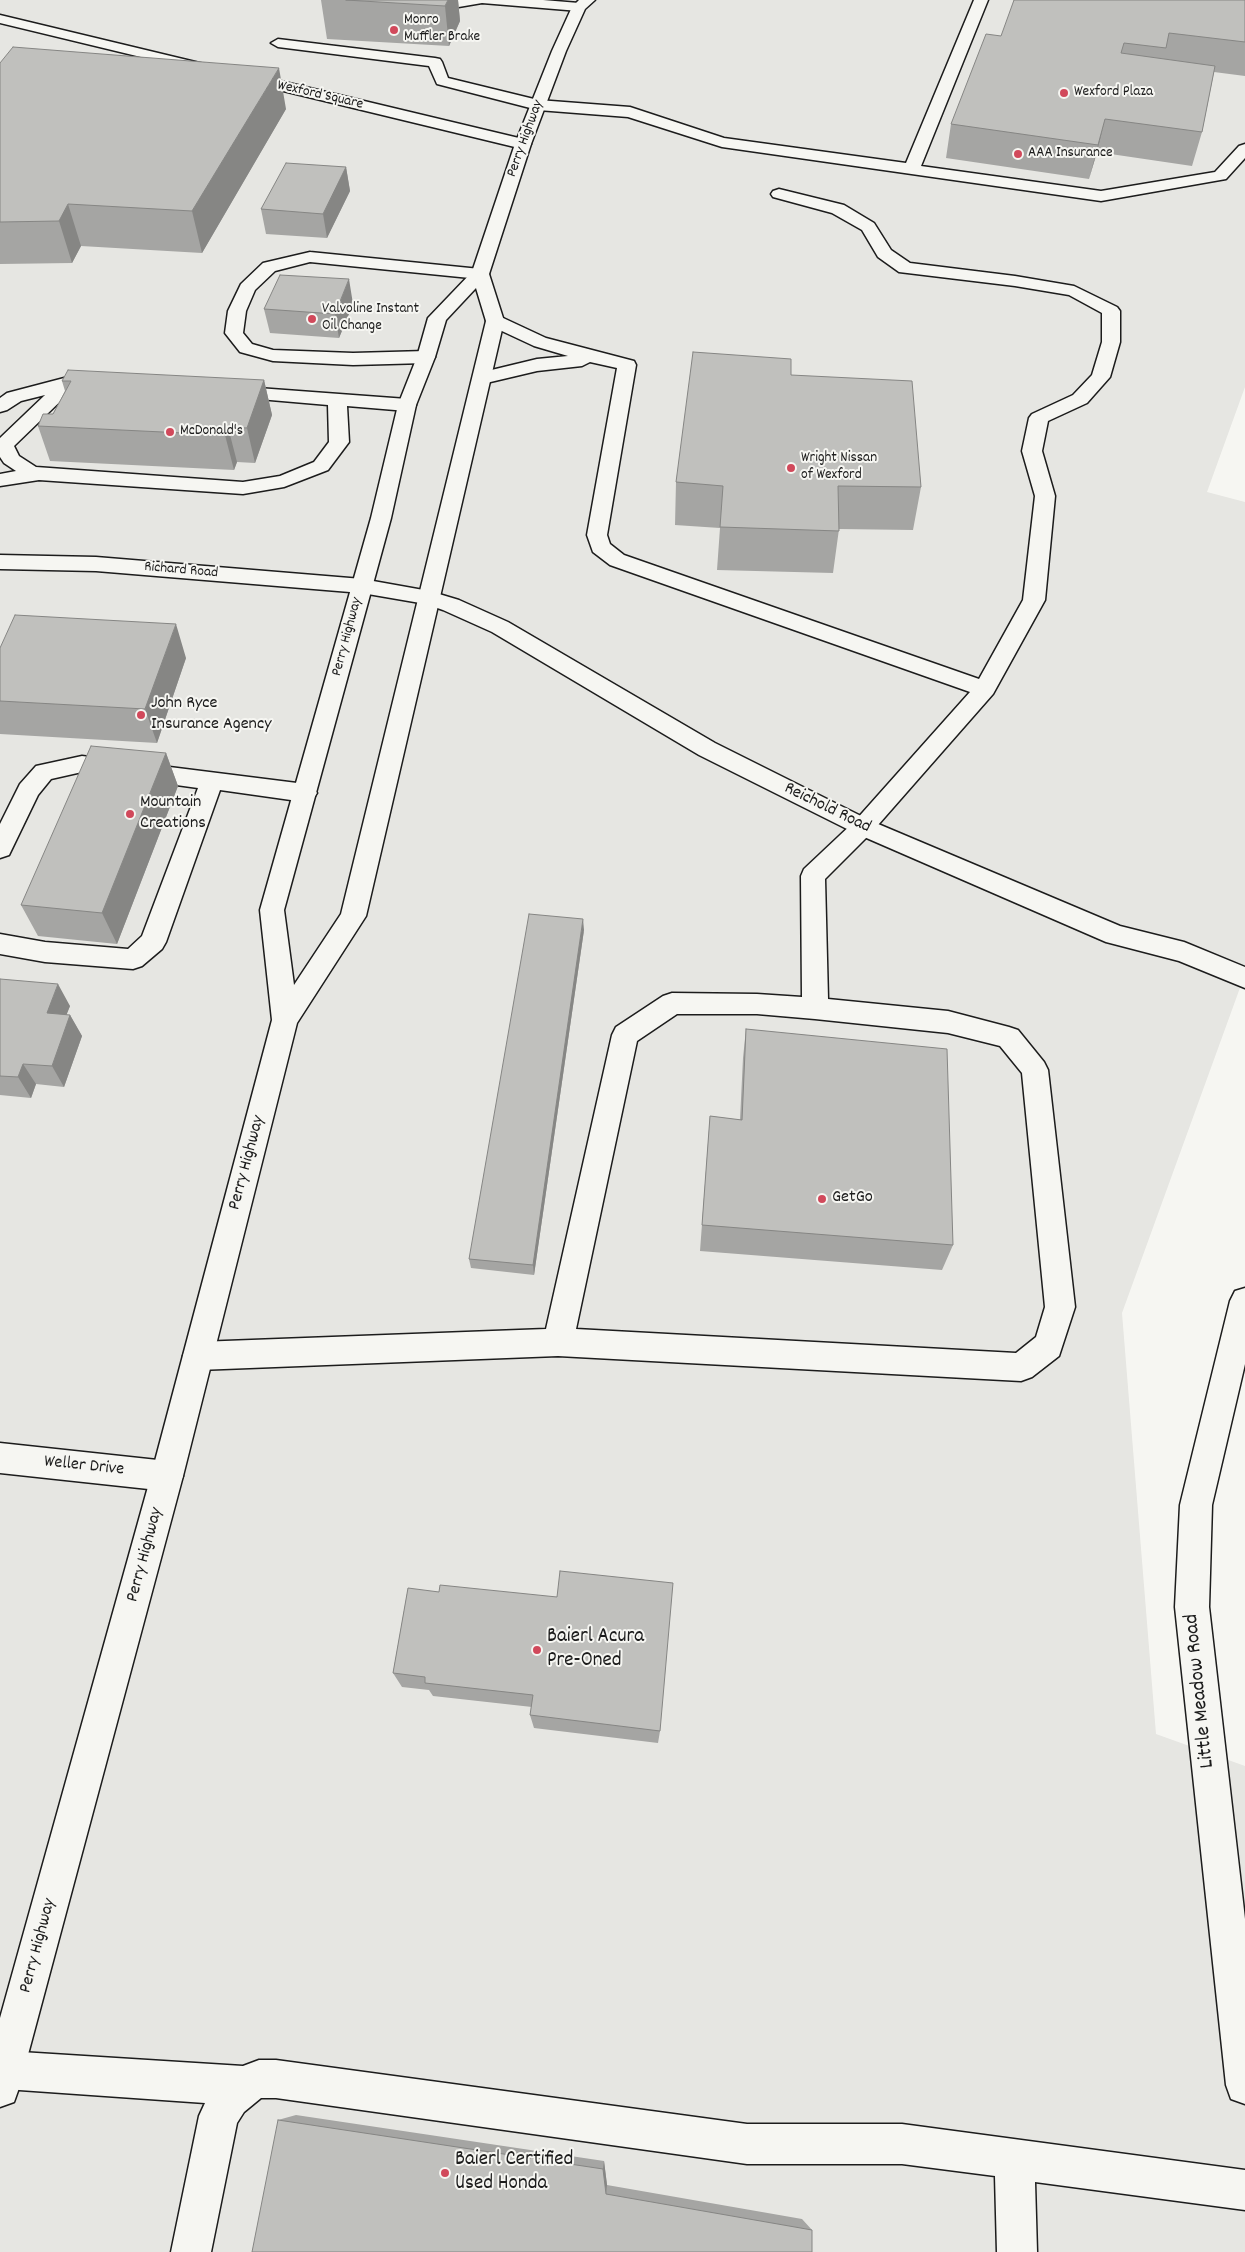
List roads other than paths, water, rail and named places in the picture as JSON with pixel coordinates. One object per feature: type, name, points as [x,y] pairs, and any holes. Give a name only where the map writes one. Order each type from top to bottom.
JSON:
[{"type":"main road","points":[[380,0],[447,5],[477,0]]},
{"type":"main road","points":[[486,0],[581,2]]},
{"type":"main road","points":[[912,169],[981,0]]},
{"type":"main road","name":"Perry Highway","points":[[285,1020],[272,910],[381,518],[407,406],[426,357],[437,318],[480,274],[522,144],[581,2]]},
{"type":"main road","points":[[0,20],[214,70]]},
{"type":"main road","points":[[278,43],[435,62],[442,81],[538,105],[630,112],[722,142],[1090,195],[1110,195],[1220,176],[1245,149]]},
{"type":"main road","name":"Wexford Square","points":[[233,75],[522,144]]},
{"type":"main road","points":[[779,194],[838,209],[868,227],[884,253],[905,268],[1015,281],[1074,291],[1111,311],[1112,342],[1101,377],[1080,399],[1039,418],[1032,451],[1045,496],[1034,600],[985,689],[863,827],[814,876],[815,1008]]},
{"type":"main road","points":[[426,357],[353,359],[273,355],[246,348],[234,334],[237,311],[247,288],[269,267],[310,257],[480,274],[495,321],[540,342],[598,359],[627,365],[597,535],[600,547],[617,560],[985,689]]},
{"type":"main road","name":"Perry Highway","points":[[3,2079],[167,1476],[285,1020],[353,916],[495,321]]},
{"type":"main road","points":[[482,378],[537,365],[598,359]]},
{"type":"main road","points":[[68,383],[4,445],[11,459],[30,472],[243,488],[284,481],[321,466],[339,442],[337,400]]},
{"type":"main road","points":[[0,406],[14,397],[68,383],[112,385]]},
{"type":"main road","points":[[209,390],[306,396],[407,406]]},
{"type":"main road","points":[[0,480],[38,474]]},
{"type":"main road","name":"Richard Road","points":[[0,562],[96,564],[362,586],[429,598]]},
{"type":"main road","name":"Reichold Road","points":[[429,598],[470,613],[500,627],[707,749],[863,827],[1115,935],[1184,952],[1245,978]]},
{"type":"main road","points":[[0,849],[28,790],[44,772],[82,764],[305,793]]},
{"type":"main road","points":[[0,944],[45,952],[133,959],[153,942],[212,781]]},
{"type":"main road","points":[[198,1356],[558,1342],[1020,1367],[1048,1346],[1060,1307],[1035,1070],[1008,1038],[948,1022],[757,1004],[672,1003],[625,1035],[558,1342]]},
{"type":"main road","name":"Little Meadow Road","points":[[1245,1301],[1196,1505],[1192,1607],[1238,1958],[1245,2085]]},
{"type":"main road","name":"Weller Drive","points":[[0,1458],[167,1476]]},
{"type":"main road","points":[[191,2252],[219,2116],[230,2098],[244,2086],[259,2079],[276,2078],[747,2144],[902,2144],[1245,2190]]},
{"type":"main road","points":[[3,2079],[244,2086]]},
{"type":"main road","points":[[1015,2160],[1017,2252]]},
{"type":"place","name":"Monro Muffler Brake","points":[[394,30]]},
{"type":"place","name":"Wexford Plaza","points":[[1064,93]]},
{"type":"place","name":"AAA Insurance","points":[[1018,154]]},
{"type":"place","name":"Valvoline Instant Oil Change","points":[[312,319]]},
{"type":"place","name":"McDonald's","points":[[170,432]]},
{"type":"place","name":"Wright Nissan of Wexford","points":[[791,468]]},
{"type":"place","name":"John Ryce Insurance Agency","points":[[141,715]]},
{"type":"place","name":"Mountain Creations","points":[[130,814]]},
{"type":"place","name":"GetGo","points":[[822,1199]]},
{"type":"place","name":"Baierl Acura Pre-Oned","points":[[537,1650]]},
{"type":"place","name":"Baierl Certified Used Honda","points":[[445,2173]]}]
